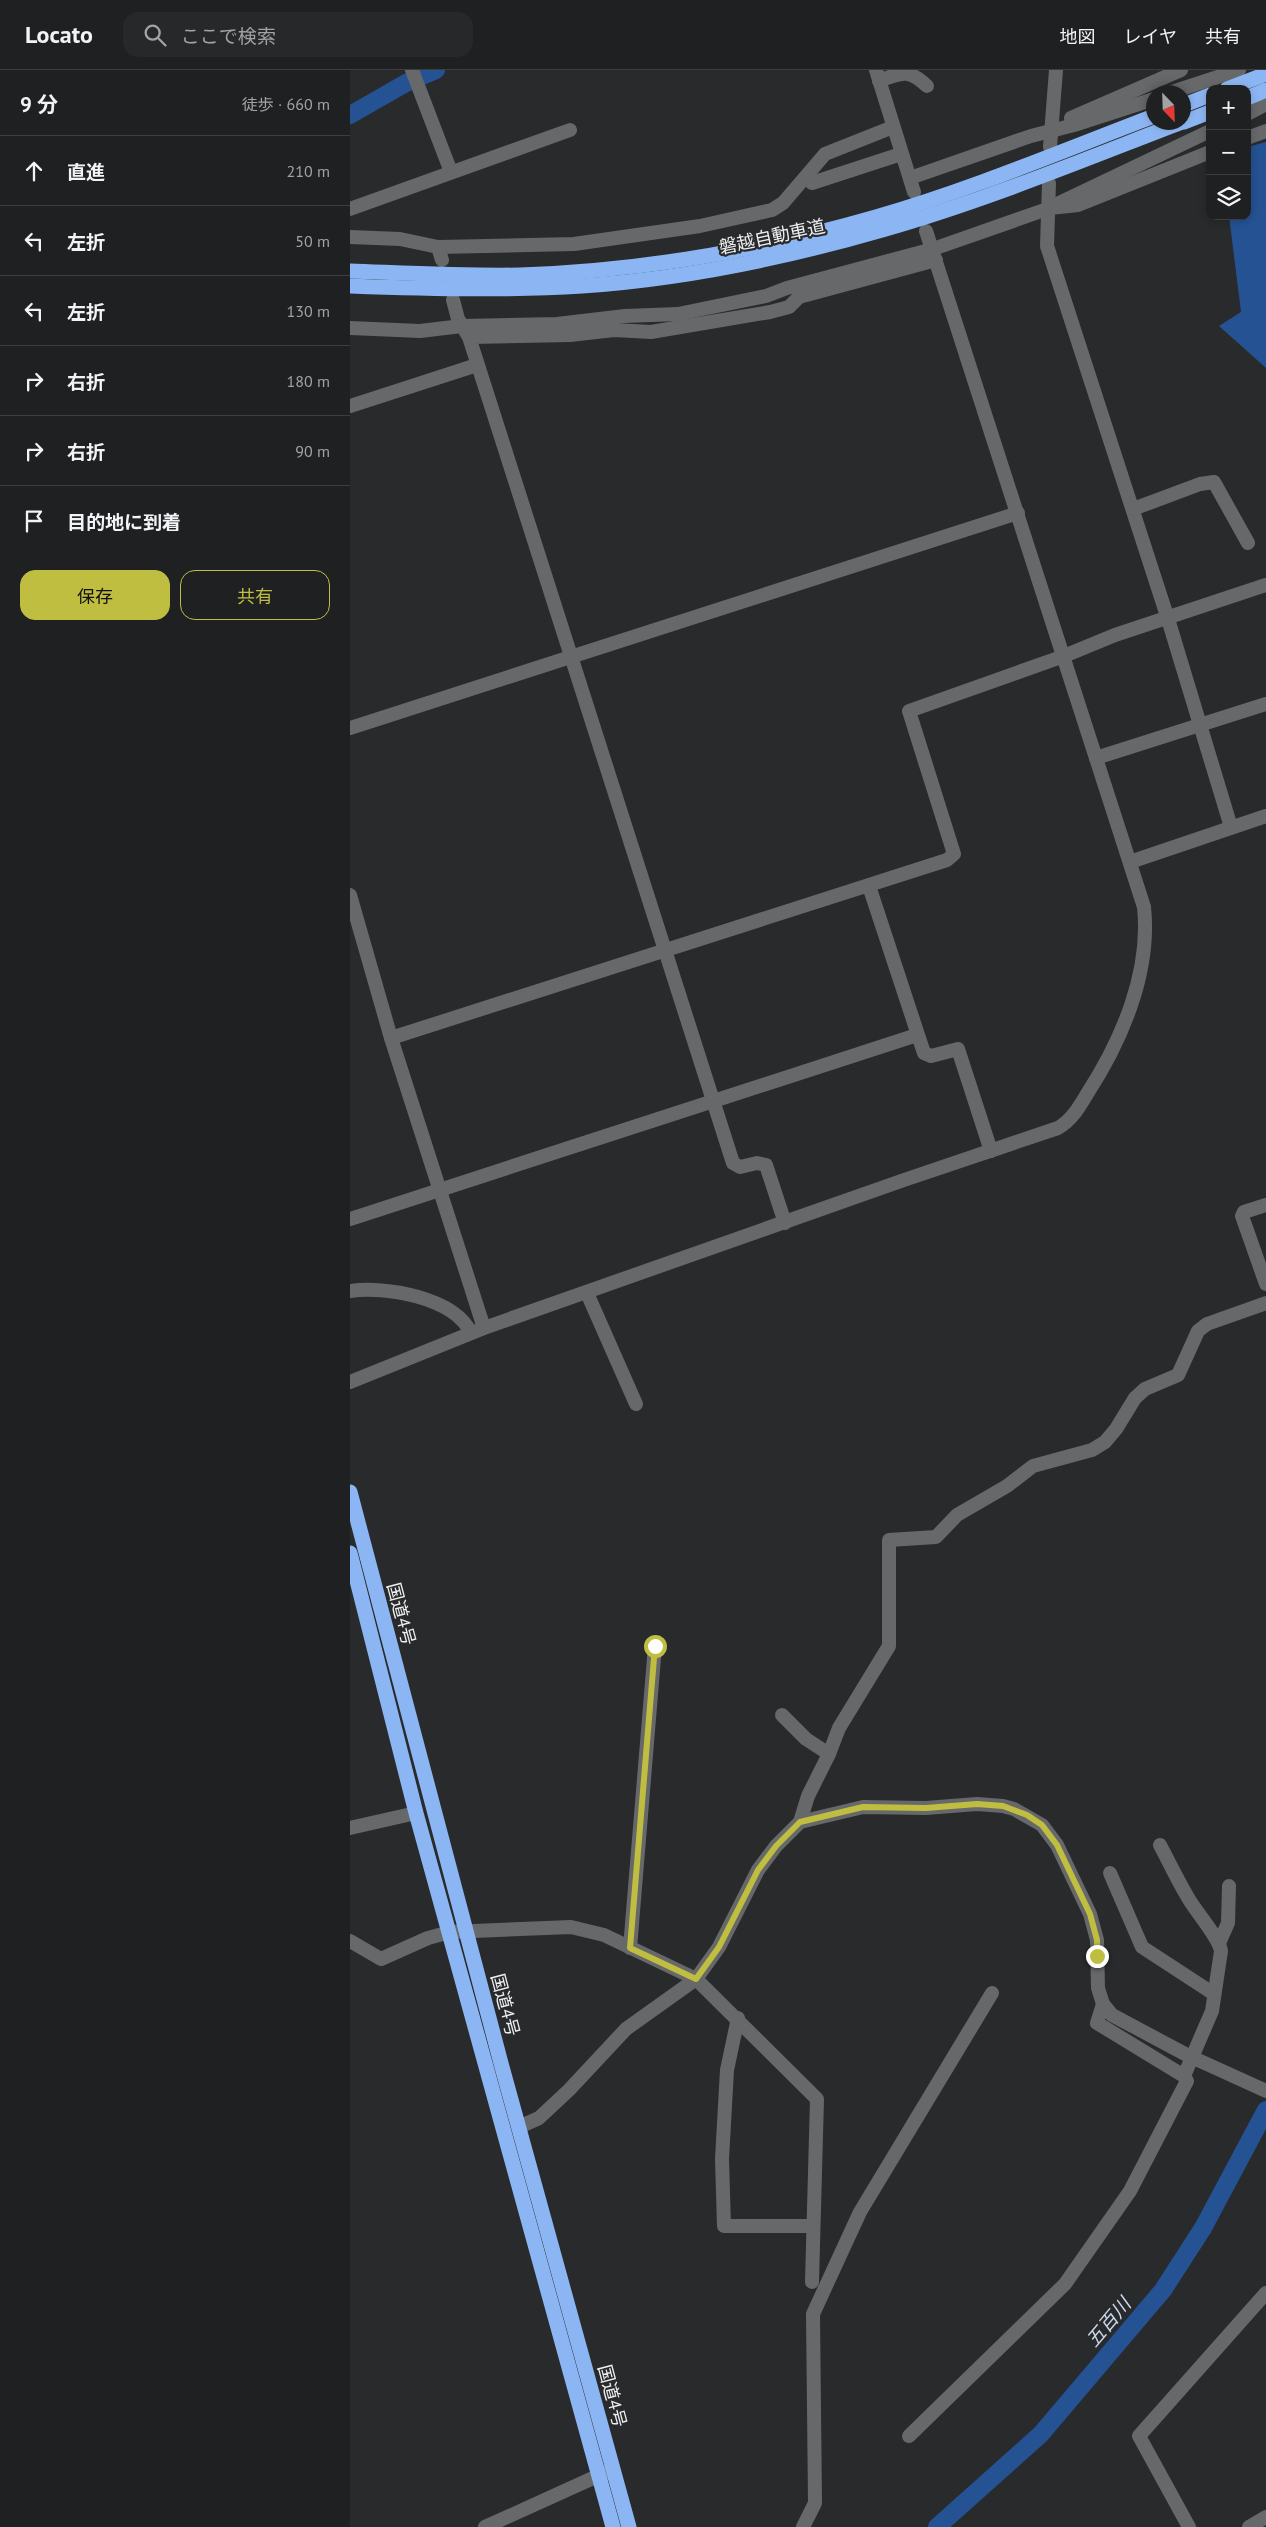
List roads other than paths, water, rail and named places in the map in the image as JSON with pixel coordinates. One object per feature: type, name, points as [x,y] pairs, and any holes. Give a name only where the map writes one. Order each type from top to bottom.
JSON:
[{"type":"highway","points":[[1237,85],[1266,74]]},
{"type":"highway","points":[[1251,96],[1266,90]]},
{"type":"highway","points":[[1191,102],[1206,97]]},
{"type":"highway","name":"磐越自動車道","points":[[1191,119],[1206,113]]},
{"type":"highway","name":"磐越自動車道","points":[[350,271],[521,275],[622,268],[742,249],[820,231],[912,205],[1146,119]]},
{"type":"highway","name":"磐越自動車道","points":[[350,286],[442,290],[583,286],[745,263],[840,241],[942,211],[1161,130]]},
{"type":"highway","name":"国道4号","points":[[350,1492],[466,1931],[629,2527]]},
{"type":"highway","name":"国道4号","points":[[350,1553],[416,1813],[597,2475],[613,2527]]},
{"type":"street","points":[[412,70],[451,172]]},
{"type":"street","points":[[1050,147],[1056,70]]},
{"type":"street","points":[[1051,132],[1060,122],[1155,76],[1181,70]]},
{"type":"street","points":[[1191,86],[1239,70]]},
{"type":"street","points":[[914,192],[877,76],[910,71],[917,73],[927,86]]},
{"type":"street","points":[[910,178],[1031,136],[1051,132],[1146,101]]},
{"type":"street","points":[[1251,112],[1266,104]]},
{"type":"street","points":[[350,237],[400,239],[440,253],[574,244],[700,226],[772,210],[783,203],[825,154],[893,127]]},
{"type":"street","points":[[350,209],[570,130]]},
{"type":"street","points":[[1251,137],[1266,131]]},
{"type":"street","points":[[350,328],[466,331],[558,324],[625,316],[678,314],[766,296],[787,288],[934,255],[1050,208],[1206,132]]},
{"type":"street","points":[[812,183],[902,154]]},
{"type":"street","points":[[1050,208],[1078,205],[1206,154]]},
{"type":"street","points":[[1049,183],[1050,208],[1047,246],[1168,619],[1231,827]]},
{"type":"street","points":[[350,1382],[477,1331],[1058,1128],[1068,1121],[1097,1078],[1124,1027],[1139,973],[1146,929],[1144,907],[926,231]]},
{"type":"street","points":[[453,300],[466,331],[733,1163],[740,1167],[758,1163],[766,1165],[785,1223]]},
{"type":"street","points":[[350,406],[477,365]]},
{"type":"street","points":[[1133,509],[1200,484],[1214,482],[1248,543]]},
{"type":"street","points":[[350,728],[1018,513]]},
{"type":"street","points":[[391,1038],[947,860],[954,854],[909,711],[1064,656],[1115,635],[1266,585]]},
{"type":"street","points":[[1096,758],[1266,704]]},
{"type":"street","points":[[1130,862],[1266,816]]},
{"type":"street","points":[[869,886],[924,1053],[928,1056],[958,1049],[992,1151]]},
{"type":"street","points":[[350,895],[391,1038],[439,1190],[477,1331]]},
{"type":"street","points":[[350,1219],[917,1035]]},
{"type":"street","points":[[1266,1204],[1244,1212],[1242,1216],[1266,1284]]},
{"type":"street","points":[[350,1291],[380,1290],[401,1292],[428,1301],[449,1311],[477,1331]]},
{"type":"street","points":[[587,1293],[636,1404]]},
{"type":"street","points":[[519,2127],[539,2118],[569,2090],[626,2029],[696,1979],[719,1947],[758,1870],[776,1846],[800,1822],[808,1796],[829,1754],[839,1728],[889,1646],[890,1540],[936,1537],[957,1515],[1007,1486],[1033,1466],[1092,1450],[1110,1437],[1135,1398],[1145,1389],[1178,1375],[1198,1332],[1207,1324],[1266,1303]]},
{"type":"street","points":[[630,1948],[655,1646]]},
{"type":"street","points":[[782,1715],[806,1739],[829,1754]]},
{"type":"street","points":[[800,1822],[863,1807],[926,1808],[977,1804],[1003,1806],[1027,1815],[1049,1832],[1084,1900],[1097,1940],[1098,1988],[1103,2004],[1112,2015],[1127,2025],[1187,2055],[1266,2091]]},
{"type":"street","points":[[350,1828],[416,1813]]},
{"type":"street","points":[[1160,1844],[1187,1896],[1210,1932],[1220,1941]]},
{"type":"street","points":[[1110,1874],[1142,1947],[1214,1994]]},
{"type":"street","points":[[1184,2076],[1212,2011],[1220,1964],[1220,1941],[1228,1923],[1228,1886]]},
{"type":"street","points":[[350,1941],[381,1959],[428,1938],[450,1932],[571,1927],[604,1935],[696,1979],[738,2018],[755,2040],[816,2099],[812,2282]]},
{"type":"street","points":[[803,2527],[815,2504],[813,2314],[860,2212],[992,1994]]},
{"type":"street","points":[[909,2436],[1065,2284],[1130,2192],[1187,2081],[1184,2076],[1097,2022],[1103,2004]]},
{"type":"street","points":[[738,2018],[727,2070],[722,2159],[724,2226],[813,2226]]},
{"type":"street","points":[[1189,2527],[1139,2436],[1266,2293]]},
{"type":"street","points":[[485,2527],[612,2469]]},
{"type":"street","points":[[1249,2527],[1266,2517]]},
{"type":"waterway","points":[[350,115],[406,83],[436,70]]},
{"type":"waterway","name":"五百川","points":[[937,2527],[1041,2434],[1163,2290],[1203,2228],[1266,2110]]}]
